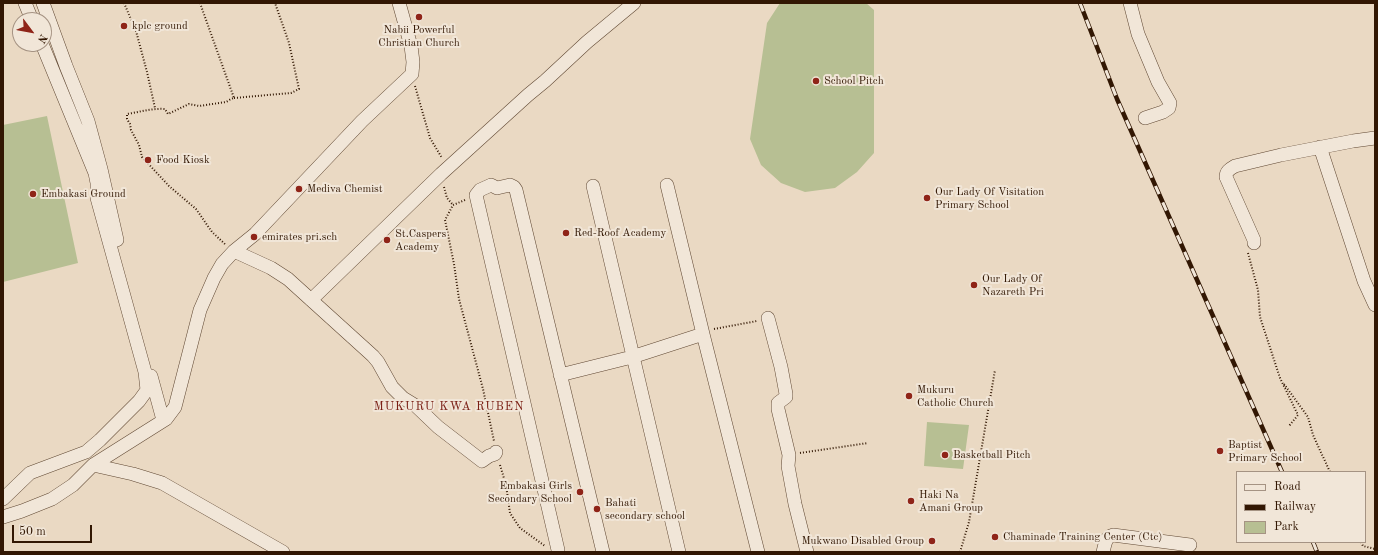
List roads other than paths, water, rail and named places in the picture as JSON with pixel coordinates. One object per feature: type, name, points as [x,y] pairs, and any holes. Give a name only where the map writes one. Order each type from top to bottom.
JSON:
[{"type":"street","points":[[43,3],[88,121],[163,420]]},
{"type":"street","points":[[3,517],[52,499],[73,486],[93,466],[166,419],[175,407],[200,310],[222,264],[255,234],[362,121],[412,74],[413,62],[411,46],[399,3]]},
{"type":"street","points":[[311,300],[441,174],[587,42],[634,3]]},
{"type":"street","points":[[1130,3],[1138,34],[1158,82],[1170,103],[1169,108],[1163,112],[1145,118]]},
{"type":"street","points":[[3,499],[30,473],[42,470],[86,452],[139,401],[147,390],[145,372],[97,198],[97,183],[95,174],[45,52]]},
{"type":"street","points":[[1254,242],[1226,177],[1227,172],[1235,166],[1320,147],[1375,138]]},
{"type":"street","points":[[1320,147],[1364,281],[1375,305]]},
{"type":"street","points":[[553,549],[476,195],[480,190],[490,185],[497,188],[510,185],[516,190],[602,552]]},
{"type":"street","points":[[667,185],[707,332],[758,552]]},
{"type":"street","points":[[593,186],[679,552]]},
{"type":"street","points":[[234,252],[271,268],[288,279],[373,356],[383,370],[392,387],[403,398],[416,406],[438,427],[482,461],[496,452]]},
{"type":"street","points":[[768,318],[781,367],[786,394],[786,397],[778,403],[778,409],[789,455],[788,466],[806,552]]},
{"type":"street","points":[[560,375],[632,357],[707,332]]},
{"type":"street","points":[[93,466],[133,474],[162,483],[283,552]]},
{"type":"street","points":[[1103,552],[1107,538],[1113,535],[1190,545]]},
{"type":"railway","points":[[1080,3],[1117,99],[1282,471]]},
{"type":"railway","points":[[1313,543],[1317,552]]},
{"type":"place","name":"Nabii Powerful Christian Church","points":[[419,17]]},
{"type":"place","name":"kplc ground","points":[[124,26]]},
{"type":"place","name":"School Pitch","points":[[816,81]]},
{"type":"place","name":"Food Kiosk","points":[[148,160]]},
{"type":"place","name":"Mediva Chemist","points":[[299,189]]},
{"type":"place","name":"Embakasi Ground","points":[[33,194]]},
{"type":"place","name":"Our Lady Of Visitation Primary School","points":[[927,198]]},
{"type":"place","name":"Red-Roof Academy","points":[[566,233]]},
{"type":"place","name":"emirates pri.sch","points":[[254,237]]},
{"type":"place","name":"St.Caspers Academy","points":[[387,240]]},
{"type":"place","name":"Our Lady Of Nazareth Pri","points":[[974,285]]},
{"type":"place","name":"Mukuru Catholic Church","points":[[909,396]]},
{"type":"place","name":"Baptist Primary School","points":[[1220,451]]},
{"type":"place","name":"Basketball Pitch","points":[[945,455]]},
{"type":"place","name":"Embakasi Girls Secondary School","points":[[580,492]]},
{"type":"place","name":"Haki Na Amani Group","points":[[911,501]]},
{"type":"place","name":"Bahati secondary school","points":[[597,509]]},
{"type":"place","name":"Chaminade Training Center (Ctc)","points":[[995,537]]},
{"type":"place","name":"Mukwano Disabled Group","points":[[932,541]]},
{"type":"district","name":"MUKURU KWA RUBEN","points":[[449,407]]}]
